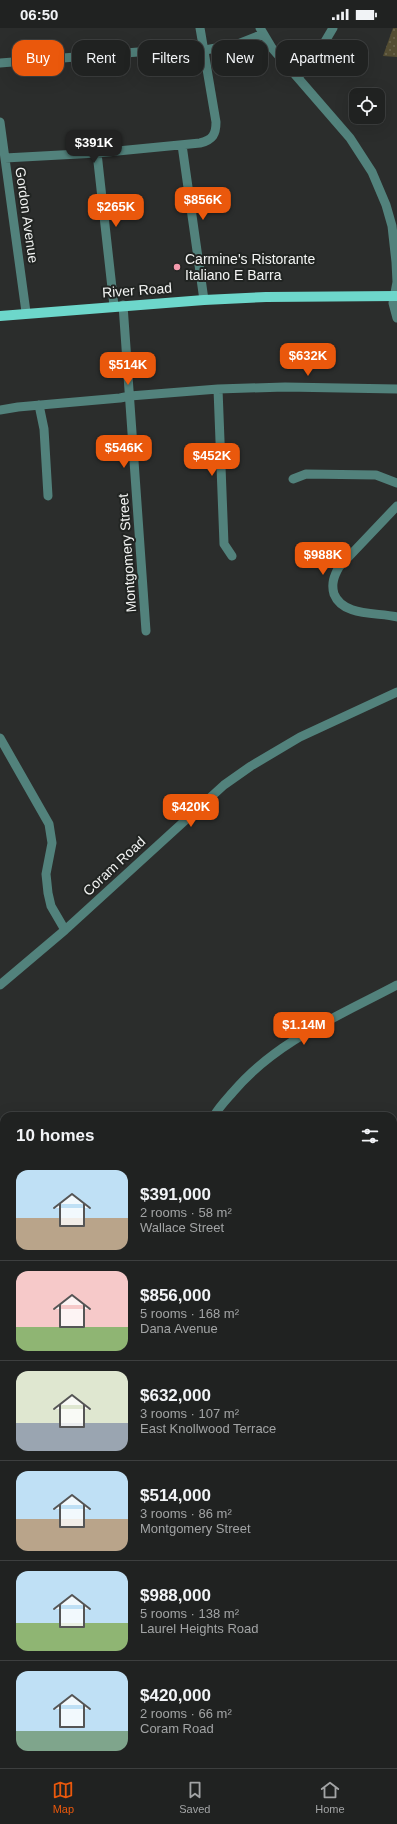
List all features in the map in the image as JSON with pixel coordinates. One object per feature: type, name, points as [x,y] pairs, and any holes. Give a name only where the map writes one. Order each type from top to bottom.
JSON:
[{"type":"main road","name":"River Road","points":[[0,316],[26,312],[204,300],[266,297],[395,296]]},
{"type":"street","points":[[5,158],[97,153],[182,145],[207,142],[213,138],[216,132],[216,122],[205,50],[200,28]]},
{"type":"street","points":[[298,77],[317,55],[333,28]]},
{"type":"street","points":[[0,63],[176,49],[205,50],[238,44],[262,31],[272,48],[350,138],[378,185],[392,226],[397,282],[393,303],[397,318]]},
{"type":"street","name":"Gordon Avenue","points":[[0,122],[26,312]]},
{"type":"street","points":[[182,145],[204,300]]},
{"type":"street","name":"Montgomery Street","points":[[97,153],[130,396],[146,631]]},
{"type":"street","points":[[0,410],[130,396],[218,389],[285,387],[397,389]]},
{"type":"street","points":[[218,389],[224,544],[232,556]]},
{"type":"street","points":[[39,405],[44,429],[48,496]]},
{"type":"street","points":[[293,479],[306,474],[376,476],[397,483]]},
{"type":"street","points":[[397,506],[339,568],[334,577],[332,587],[338,600],[348,608],[397,617]]},
{"type":"street","name":"Coram Road","points":[[0,985],[65,930],[124,874],[224,785],[251,766],[300,737],[397,692]]},
{"type":"street","points":[[0,738],[49,824],[52,843],[46,874],[48,893],[53,911],[65,930]]},
{"type":"street","points":[[217,1112],[237,1087],[261,1063],[295,1039],[397,985]]},
{"type":"shaded area","points":[[393,28],[397,28],[397,57],[383,56]]},
{"type":"place","name":"Carmine's Ristorante Italiano E Barra","points":[[177,267]]}]
